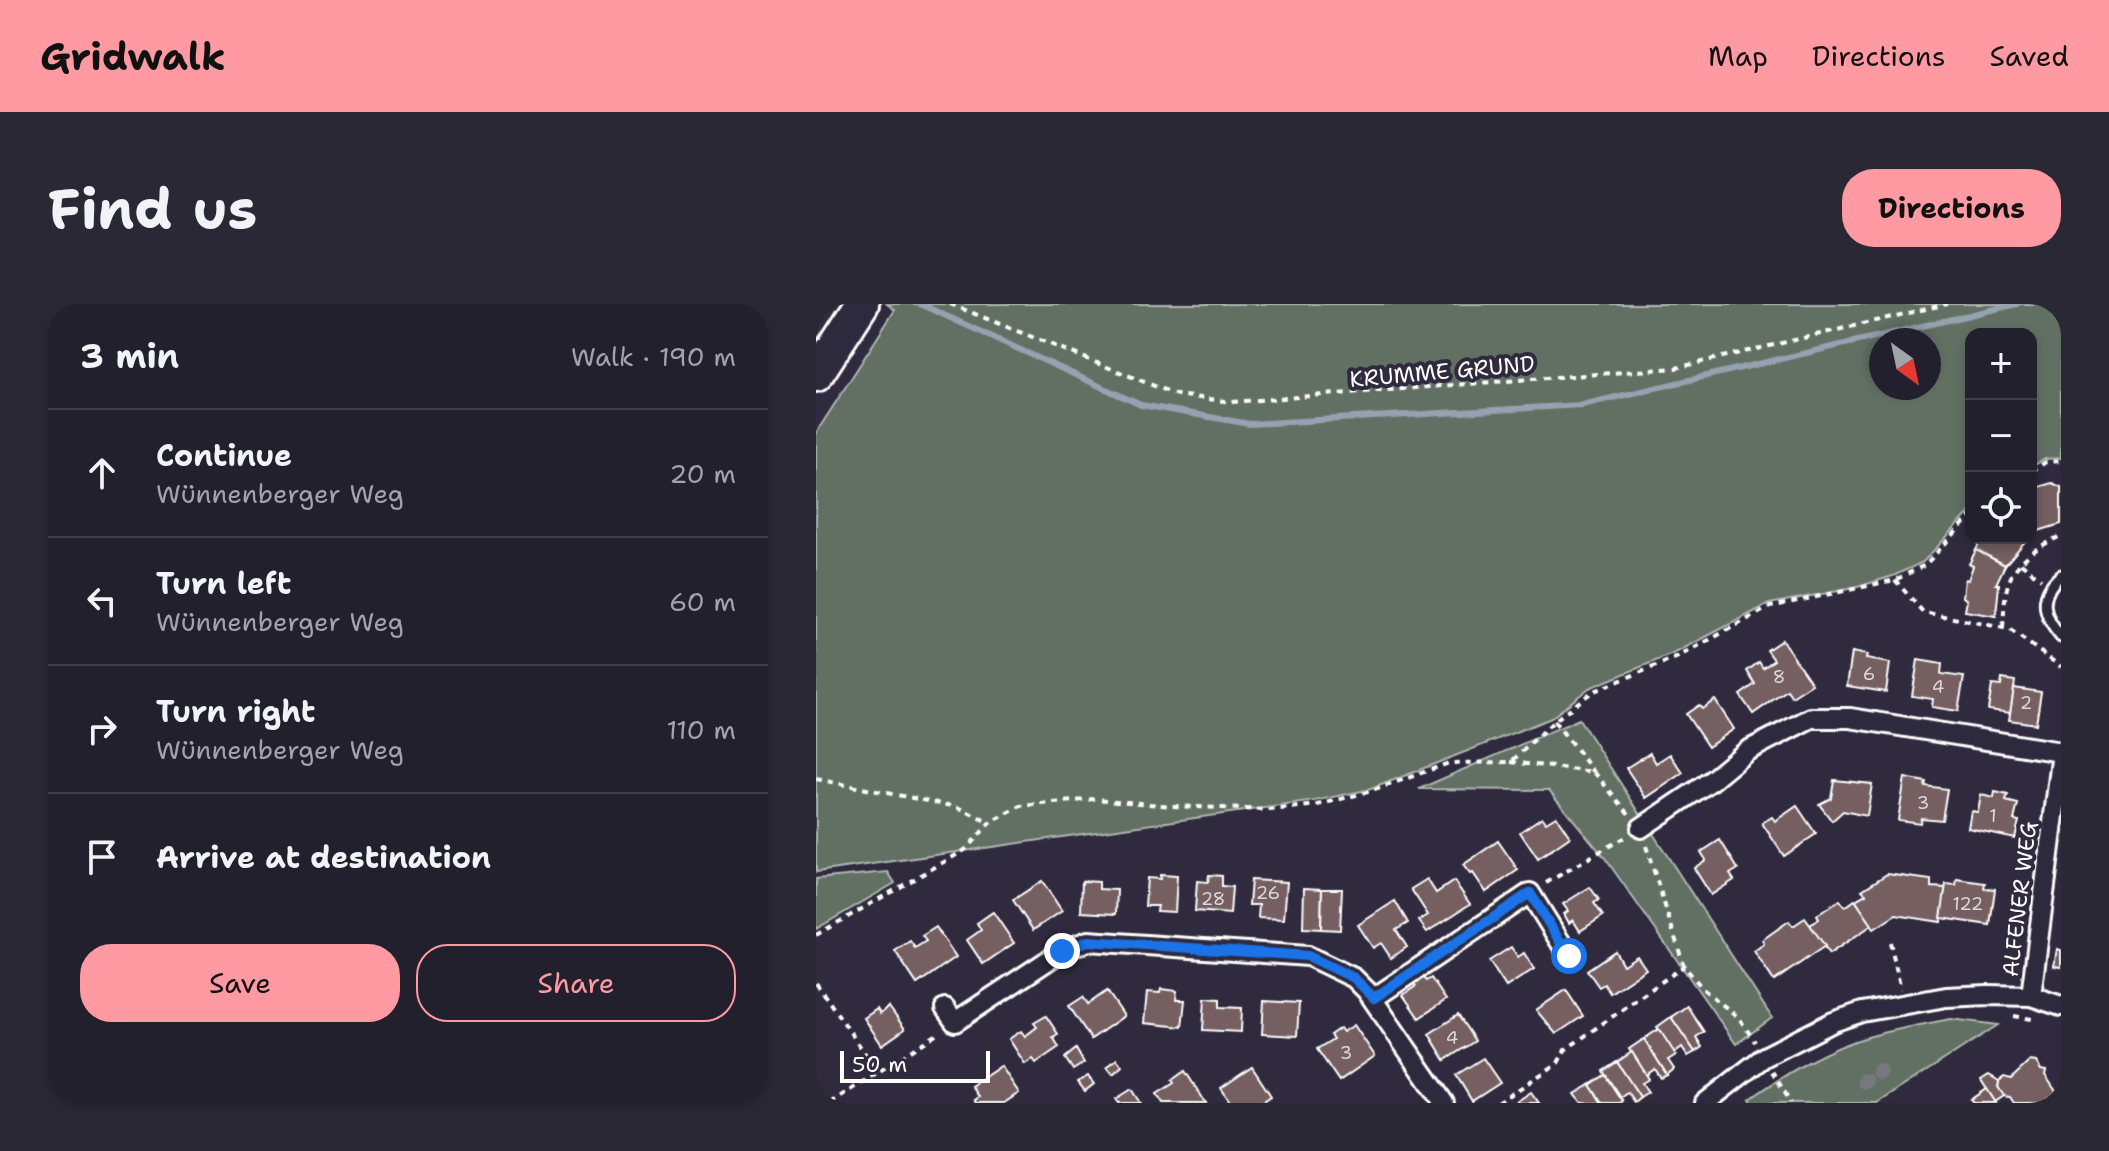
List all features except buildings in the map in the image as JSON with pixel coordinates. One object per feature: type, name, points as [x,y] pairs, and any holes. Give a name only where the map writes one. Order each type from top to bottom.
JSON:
[{"type":"highway","points":[[816,375],[862,304]]},
{"type":"street","points":[[1641,828],[1712,780],[1747,751],[1811,718],[1850,718],[2061,752]]},
{"type":"street","name":"ALFENER WEG","points":[[2031,996],[2055,849],[2061,760]]},
{"type":"street","points":[[1374,998],[1530,893],[1569,956]]},
{"type":"street","points":[[950,1015],[1062,951],[1088,941],[1308,956],[1354,978],[1374,998],[1444,1103]]},
{"type":"street","points":[[1705,1103],[1764,1057],[1833,1022],[1862,1012],[1946,997],[2031,996],[2061,1006]]},
{"type":"lane","points":[[2061,575],[2049,585],[2044,603],[2049,620],[2061,637]]},
{"type":"path","name":"KRUMME GRUND","points":[[950,304],[1177,395],[1232,402],[1676,368],[1947,304]]},
{"type":"path","points":[[2037,467],[2046,462],[2061,461]]},
{"type":"path","points":[[1511,762],[1554,721],[1592,692],[1676,658],[1770,607],[1895,580],[1925,565],[1965,522]]},
{"type":"path","points":[[2003,628],[2007,587],[2021,563],[2042,545],[2061,536]]},
{"type":"path","points":[[2021,563],[2049,585]]},
{"type":"path","points":[[1895,580],[1923,612],[2009,629],[2061,667]]},
{"type":"path","points":[[1554,721],[1641,828],[1684,966],[1703,989],[1739,1018],[1791,1103]]},
{"type":"path","points":[[816,935],[965,850],[990,823],[1021,806],[1095,799],[1256,809],[1318,805],[1372,791],[1449,763],[1511,762],[1594,772]]},
{"type":"path","points":[[816,779],[958,807],[990,823]]},
{"type":"path","points":[[1530,893],[1641,828]]},
{"type":"path","points":[[1890,942],[1904,1003]]},
{"type":"path","points":[[1498,1103],[1558,1063],[1565,1050],[1684,966]]},
{"type":"path","points":[[816,983],[878,1072]]},
{"type":"path","points":[[2003,1014],[2046,1021]]},
{"type":"path","points":[[830,1103],[878,1072],[950,1015]]},
{"type":"path","points":[[1764,1082],[1774,1075]]},
{"type":"green space","points":[[887,304],[2061,304],[2061,458],[2045,459],[2037,464],[2037,328],[1965,328],[1965,517],[1923,562],[1893,576],[1854,588],[1769,604],[1675,653],[1589,688],[1551,718],[1371,789],[1315,801],[816,872],[816,433],[895,310]]},
{"type":"green space","points":[[1579,719],[1772,1018],[1736,1044],[1605,858],[1549,790],[1419,789]]},
{"type":"green space","points":[[888,872],[895,883],[816,929],[816,879]]},
{"type":"green space","points":[[1951,1019],[1998,1025],[1877,1103],[1753,1103],[1750,1099],[1793,1071],[1839,1047],[1881,1033]]},
{"type":"waterway","points":[[920,304],[1141,405],[1250,424],[1582,405],[2017,304]]},
{"type":"route","points":[[1062,951],[1088,941],[1308,956],[1354,978],[1374,998],[1530,893],[1569,956]]}]
